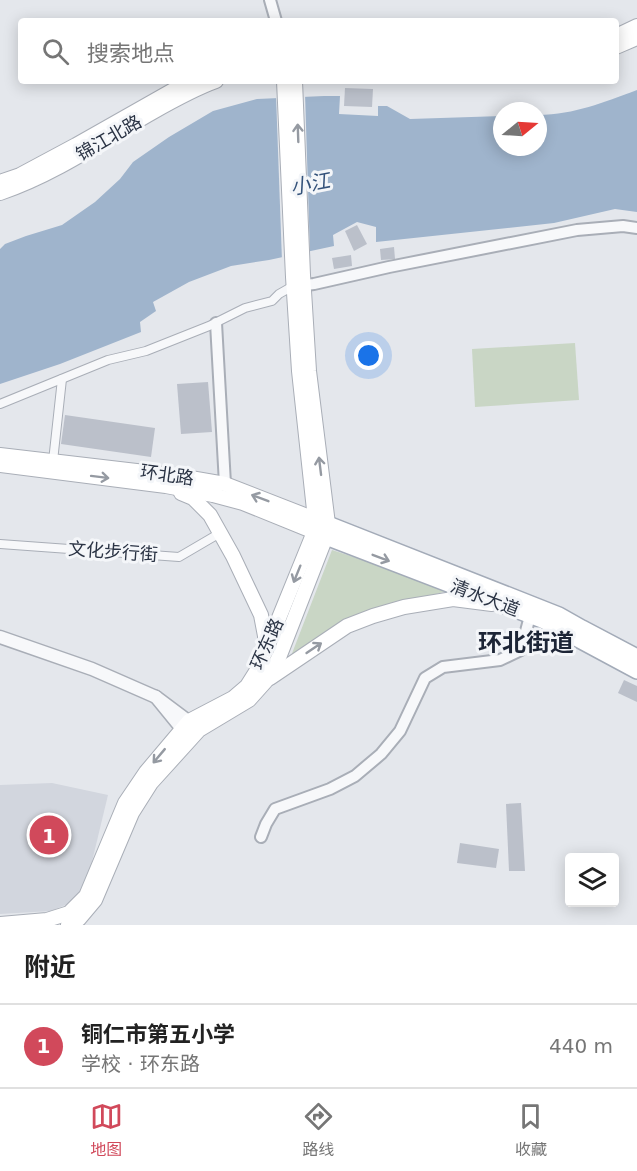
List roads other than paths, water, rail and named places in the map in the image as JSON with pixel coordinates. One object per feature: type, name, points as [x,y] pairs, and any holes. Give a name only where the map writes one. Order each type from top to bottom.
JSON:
[{"type":"main road","points":[[619,35],[637,26]]},
{"type":"main road","points":[[619,46],[637,38]]},
{"type":"main road","name":"锦江北路","points":[[0,182],[20,175],[184,84]]},
{"type":"main road","name":"锦江北路","points":[[0,193],[24,184],[174,100],[208,84]]},
{"type":"main road","points":[[290,87],[298,281],[309,371],[321,528]]},
{"type":"main road","name":"环北路","points":[[0,455],[178,476],[225,484],[321,528]]},
{"type":"main road","name":"环北路","points":[[0,465],[166,486],[213,495],[321,528]]},
{"type":"main road","points":[[166,486],[193,498],[210,515],[261,615],[266,651]]},
{"type":"main road","name":"清水大道","points":[[321,528],[556,626],[637,671]]},
{"type":"main road","name":"清水大道","points":[[321,528],[559,615],[637,657]]},
{"type":"main road","name":"环东路","points":[[0,924],[54,918],[69,913],[86,896],[125,803],[146,772],[190,730],[247,686],[259,667],[321,528]]},
{"type":"main road","name":"环东路","points":[[68,925],[79,919],[95,900],[132,813],[190,730],[249,700],[266,681],[280,656],[321,528]]},
{"type":"main road","points":[[266,681],[347,626],[404,606],[453,599],[508,607]]},
{"type":"street","points":[[270,0],[275,18]]},
{"type":"street","points":[[0,404],[108,360],[146,351],[216,323],[245,308],[272,301],[298,281],[389,267],[577,230],[623,226],[637,228]]},
{"type":"street","points":[[216,323],[225,484]]},
{"type":"street","points":[[53,461],[62,379]]},
{"type":"street","name":"文化步行街","points":[[0,544],[179,557],[220,533]]},
{"type":"street","points":[[261,837],[275,809],[330,789],[355,776],[381,754],[400,731],[425,678],[443,667],[500,660],[521,650],[530,616]]},
{"type":"street","points":[[0,637],[92,669],[156,697],[190,730]]},
{"type":"water","name":"小江","points":[[637,90],[637,212],[615,209],[554,223],[376,242],[376,227],[357,222],[333,235],[334,246],[231,266],[189,282],[153,302],[156,311],[140,322],[141,332],[60,364],[0,384],[0,249],[5,244],[62,225],[95,202],[120,179],[133,162],[213,111],[257,99],[340,96],[339,114],[378,116],[378,106],[387,106],[410,119],[493,116],[493,156],[547,156],[547,114],[577,110]]},
{"type":"place","name":"铜仁市第五小学","points":[[49,835]]},
{"type":"district","name":"环北街道","points":[[526,643]]}]
